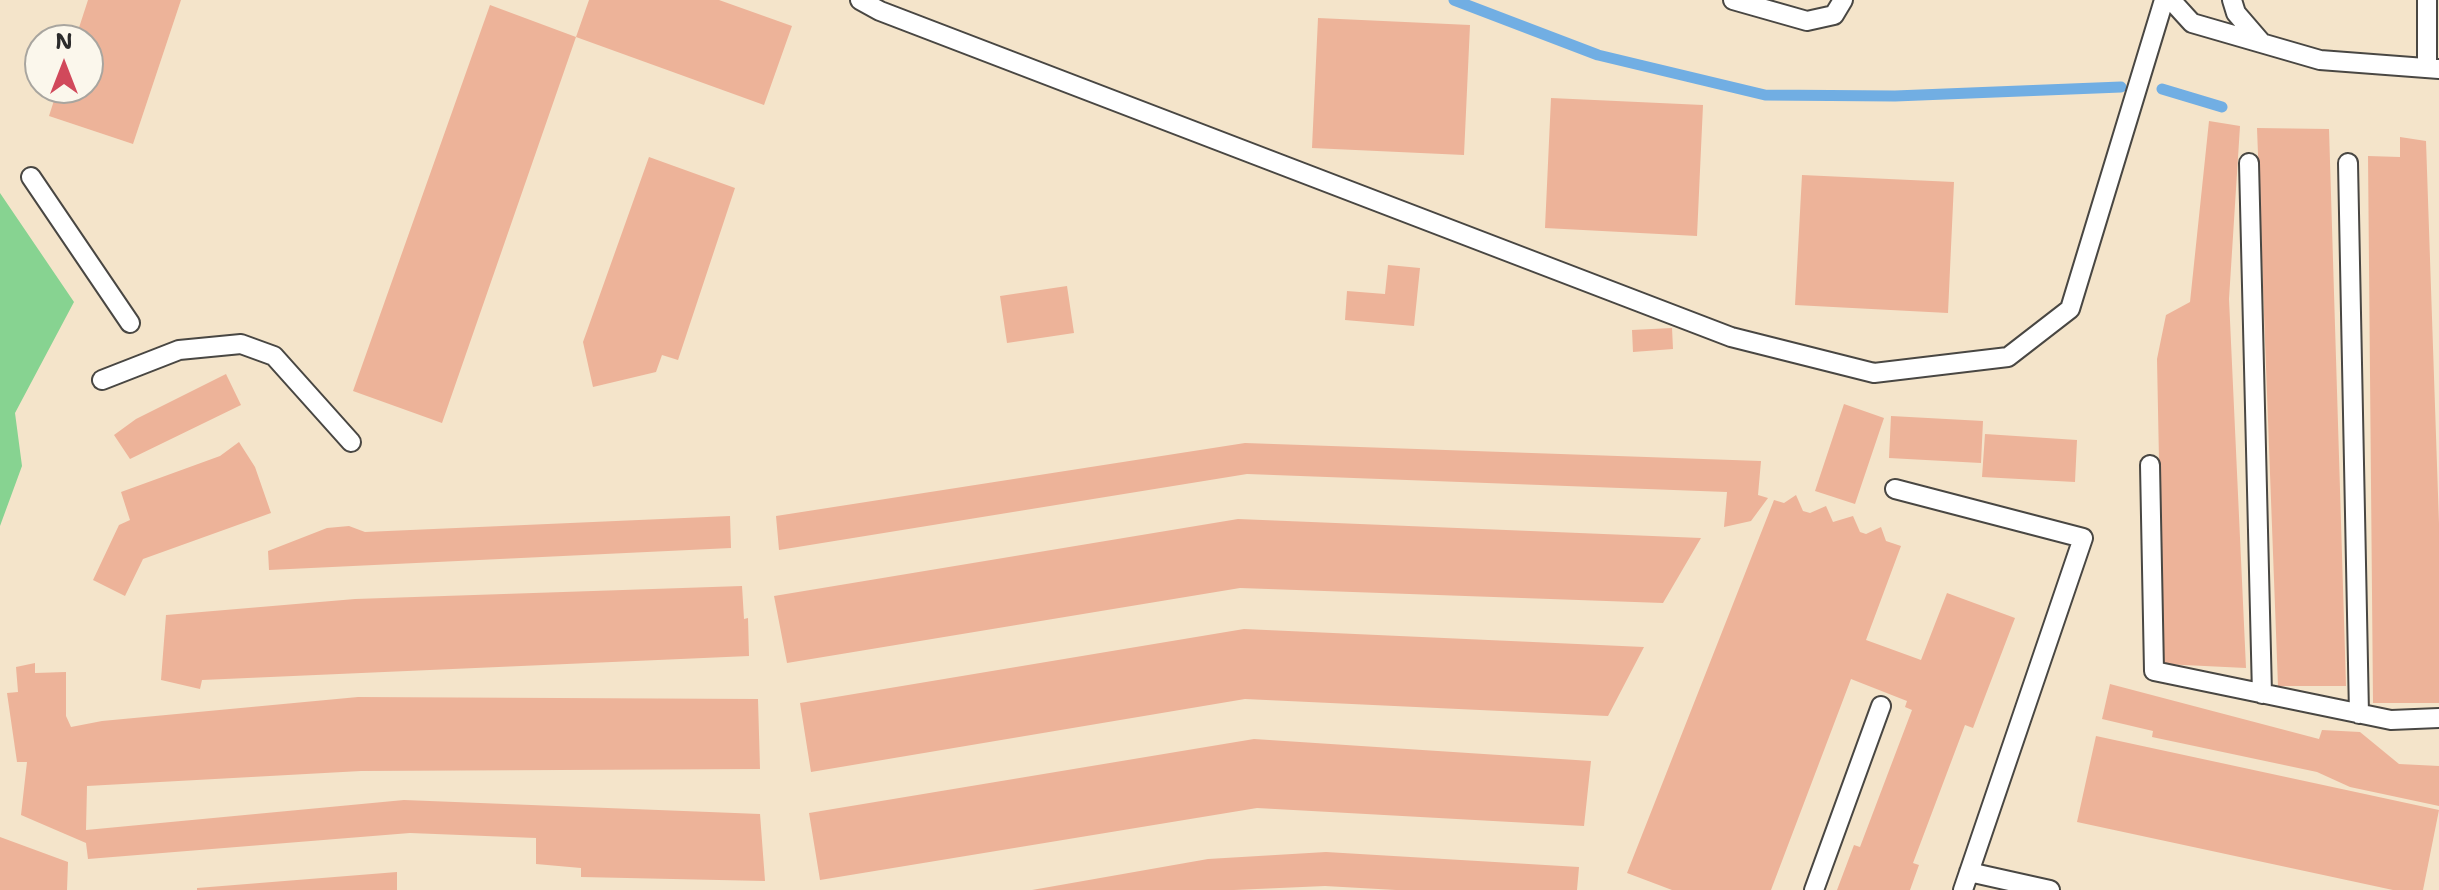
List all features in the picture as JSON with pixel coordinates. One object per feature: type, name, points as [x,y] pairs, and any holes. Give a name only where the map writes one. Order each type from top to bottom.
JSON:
[{"type":"lane","points":[[860,0],[880,11],[1731,337],[1874,373],[2008,357],[2070,309],[2164,0]]},
{"type":"lane","points":[[1733,0],[1807,21],[1834,15],[1843,0]]},
{"type":"lane","points":[[2171,0],[2192,23],[2320,60],[2433,68],[2427,0]]},
{"type":"lane","points":[[2232,0],[2236,13],[2261,42]]},
{"type":"lane","points":[[2249,163],[2262,694]]},
{"type":"lane","points":[[2348,163],[2359,714]]},
{"type":"lane","points":[[31,177],[130,323]]},
{"type":"lane","points":[[102,380],[179,350],[241,344],[274,356],[351,442]]},
{"type":"lane","points":[[2150,465],[2154,671],[2391,720],[2439,718]]},
{"type":"lane","points":[[1895,489],[2083,538],[1966,881],[2050,890]]},
{"type":"lane","points":[[1814,890],[1881,706]]},
{"type":"green space","points":[[0,193],[74,302],[15,413],[22,466],[0,526]]},
{"type":"building","points":[[88,0],[181,0],[133,144],[49,116],[53,104],[104,104],[104,24],[80,24]]},
{"type":"building","points":[[589,0],[719,0],[792,26],[764,105],[576,37]]},
{"type":"building","points":[[490,5],[576,37],[442,423],[353,391]]},
{"type":"building","points":[[1318,18],[1470,25],[1464,155],[1312,148]]},
{"type":"building","points":[[1551,98],[1703,105],[1697,236],[1545,228]]},
{"type":"building","points":[[2209,121],[2240,126],[2229,299],[2246,668],[2163,664],[2157,359],[2166,315],[2190,302]]},
{"type":"building","points":[[2257,128],[2329,129],[2346,686],[2278,686]]},
{"type":"building","points":[[2400,137],[2426,141],[2439,524],[2439,703],[2373,703],[2368,156],[2400,157]]},
{"type":"building","points":[[649,157],[735,188],[678,360],[662,355],[656,372],[593,387],[583,342]]},
{"type":"building","points":[[1802,175],[1954,182],[1948,313],[1795,305]]},
{"type":"building","points":[[1388,265],[1420,268],[1414,326],[1345,320],[1347,291],[1385,294]]},
{"type":"building","points":[[1067,286],[1074,333],[1007,343],[1000,296]]},
{"type":"building","points":[[1672,328],[1673,349],[1633,352],[1632,330]]},
{"type":"building","points":[[226,374],[241,405],[130,459],[114,435],[136,419]]},
{"type":"building","points":[[1844,404],[1884,418],[1855,504],[1815,491]]},
{"type":"building","points":[[1891,416],[1983,421],[1981,463],[1889,458]]},
{"type":"building","points":[[1985,434],[2077,440],[2075,482],[1982,477]]},
{"type":"building","points":[[239,442],[255,467],[271,513],[143,559],[125,596],[93,580],[119,525],[130,520],[121,492],[220,456]]},
{"type":"building","points":[[1245,443],[1761,461],[1758,495],[1768,498],[1751,521],[1724,527],[1727,492],[1247,474],[779,550],[776,516]]},
{"type":"building","points":[[1796,495],[1803,511],[1810,513],[1826,506],[1833,522],[1853,516],[1860,532],[1866,534],[1881,527],[1886,541],[1901,546],[1866,640],[1921,660],[1947,593],[2015,618],[1973,728],[1965,725],[1913,863],[1919,865],[1910,890],[1837,890],[1854,845],[1860,847],[1912,710],[1905,707],[1907,701],[1851,679],[1771,890],[1672,890],[1627,873],[1774,500],[1784,503]]},
{"type":"building","points":[[730,516],[731,548],[269,570],[268,551],[327,528],[349,526],[365,532]]},
{"type":"building","points":[[1238,519],[1701,538],[1663,603],[1240,588],[787,663],[774,596]]},
{"type":"building","points":[[742,586],[744,619],[748,618],[749,656],[202,680],[200,689],[161,680],[166,615],[355,599]]},
{"type":"building","points":[[1244,629],[1644,647],[1608,716],[1245,699],[811,772],[800,703]]},
{"type":"building","points":[[35,663],[35,673],[66,672],[66,716],[71,727],[102,721],[358,697],[758,699],[760,769],[361,771],[87,786],[86,830],[404,800],[760,814],[765,881],[581,877],[581,868],[536,864],[536,838],[410,833],[88,859],[86,843],[21,815],[27,762],[17,762],[7,693],[18,692],[16,667]]},
{"type":"building","points":[[2110,684],[2319,739],[2322,730],[2360,732],[2399,764],[2439,766],[2439,806],[2350,787],[2317,772],[2152,737],[2153,731],[2102,719]]},
{"type":"building","points":[[2096,736],[2439,810],[2423,890],[2393,890],[2077,822]]},
{"type":"building","points":[[1254,739],[1591,761],[1584,826],[1257,808],[820,880],[809,813]]},
{"type":"building","points":[[0,837],[68,862],[67,890],[0,890]]},
{"type":"building","points":[[1326,852],[1579,867],[1577,890],[1396,890],[1325,886],[1234,890],[1032,890],[1208,859]]},
{"type":"building","points":[[397,872],[397,890],[197,890],[197,888]]},
{"type":"waterway","points":[[1454,0],[1598,55],[1765,95],[1895,96],[2121,87]]},
{"type":"waterway","points":[[2162,89],[2222,107]]}]
